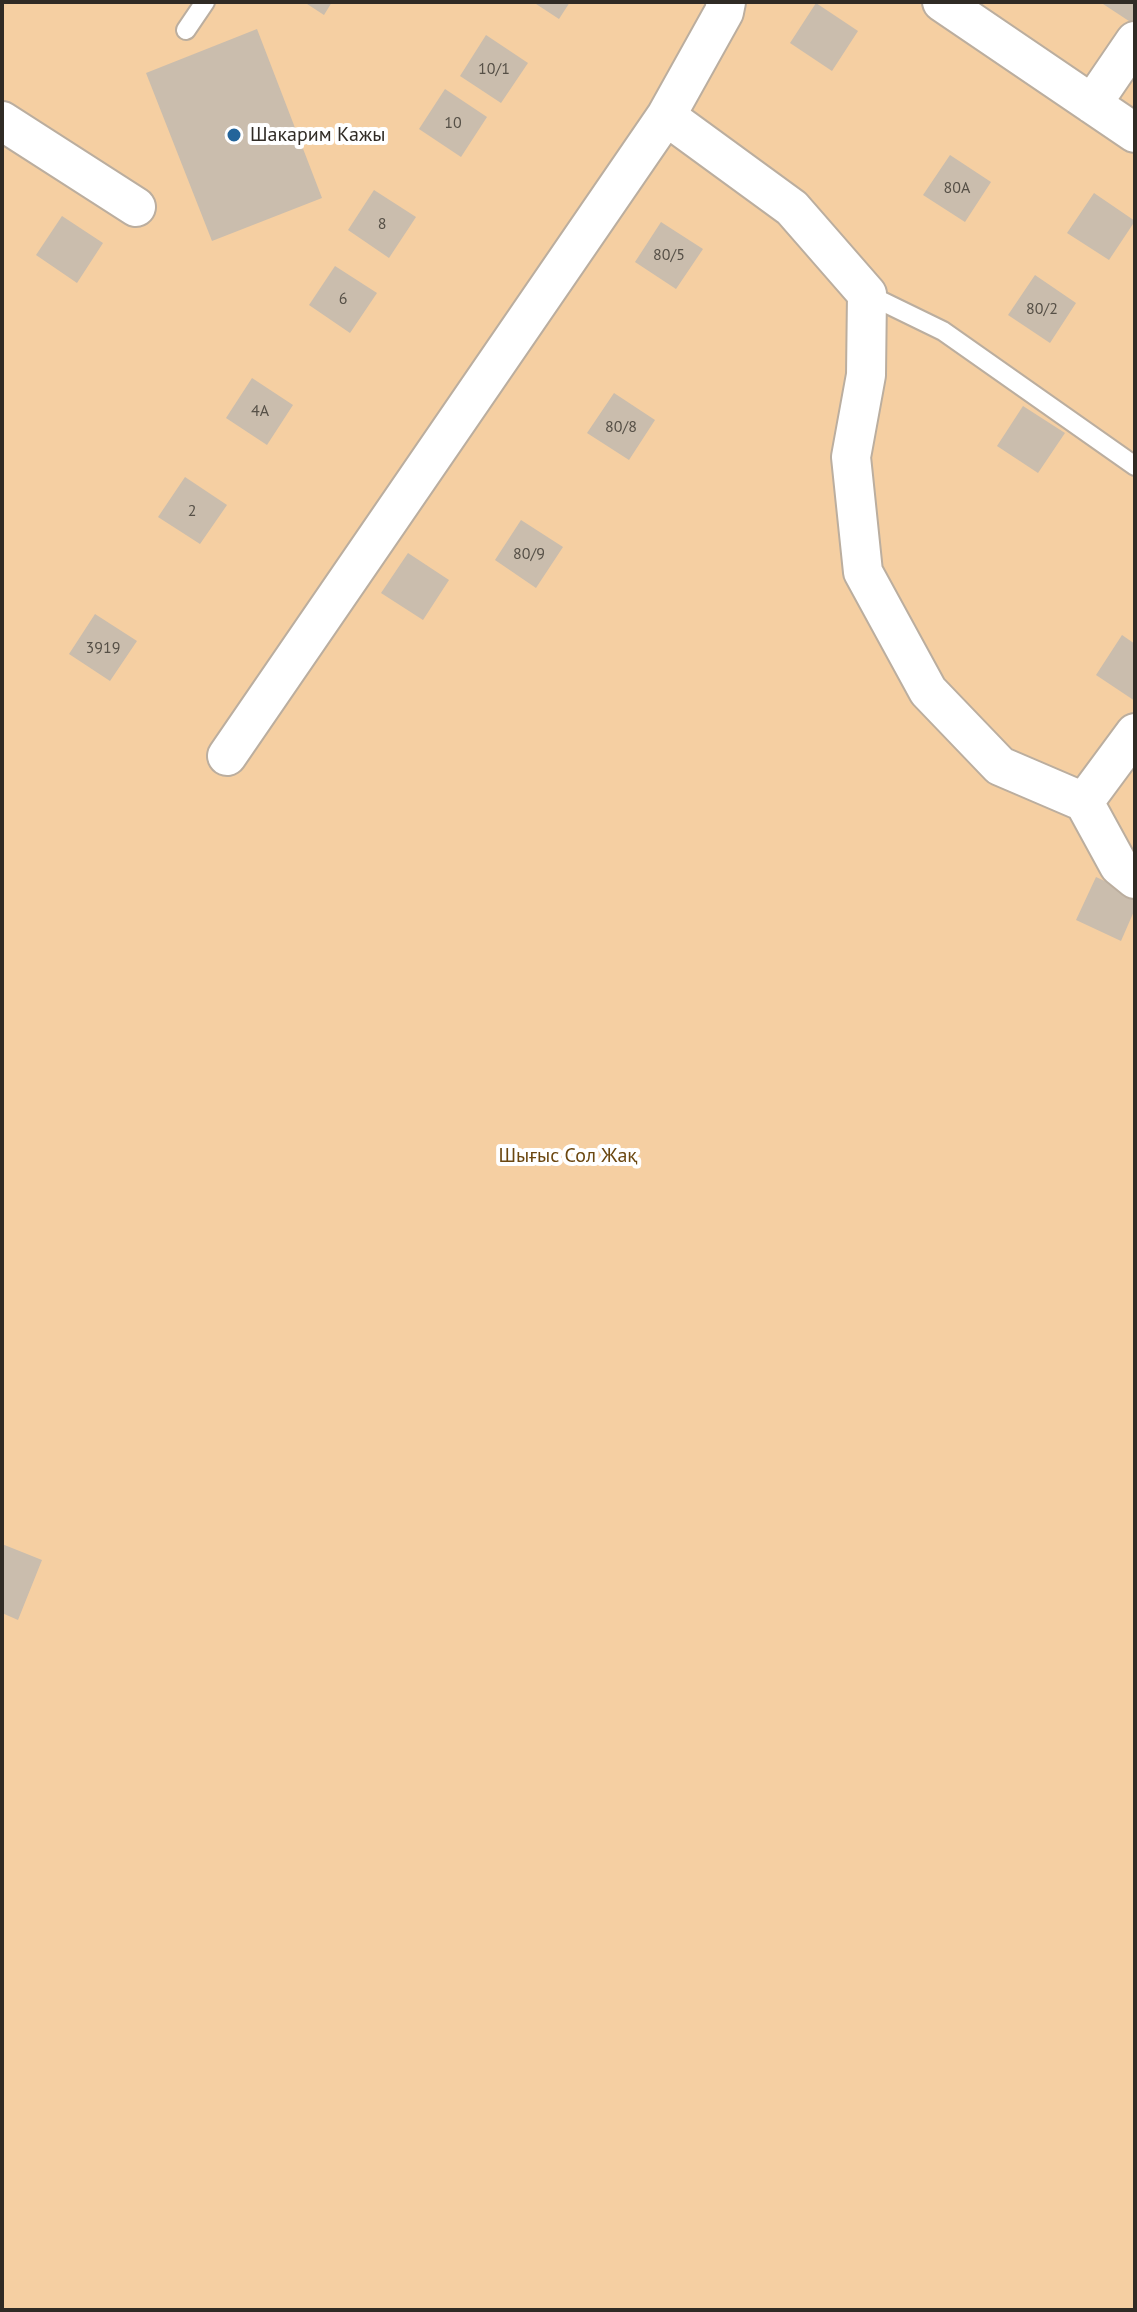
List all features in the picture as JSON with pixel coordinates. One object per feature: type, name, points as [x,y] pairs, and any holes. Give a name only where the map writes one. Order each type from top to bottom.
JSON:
[{"type":"street","points":[[227,756],[666,116],[724,12],[726,2]]},
{"type":"street","points":[[942,2],[1135,133]]},
{"type":"street","points":[[1092,104],[1135,41]]},
{"type":"street","points":[[666,116],[792,208],[867,294],[866,375],[851,457],[863,572],[928,691],[1000,766],[1084,802],[1119,866],[1135,879]]},
{"type":"street","points":[[2,121],[136,207]]},
{"type":"street","points":[[1084,802],[1135,733]]},
{"type":"lane","points":[[186,30],[205,2]]},
{"type":"lane","points":[[867,294],[943,331],[1135,466]]},
{"type":"green space","name":"Шығыс Сол Жақ","points":[[2,2],[1135,2],[1135,2310],[2,2310]]},
{"type":"building","points":[[304,2],[332,2],[324,15]]},
{"type":"building","points":[[533,2],[570,2],[559,19]]},
{"type":"building","points":[[1100,2],[1135,2],[1135,25]]},
{"type":"building","points":[[816,3],[858,31],[832,71],[790,43]]},
{"type":"building","name":"Шакарим Кажы","points":[[257,29],[322,198],[212,241],[146,73]]},
{"type":"building","points":[[486,35],[528,63],[501,103],[460,76]]},
{"type":"building","points":[[445,89],[487,117],[461,157],[419,129]]},
{"type":"building","points":[[950,155],[991,182],[965,222],[923,195]]},
{"type":"building","points":[[374,190],[416,217],[389,258],[348,230]]},
{"type":"building","points":[[1094,193],[1135,221],[1109,260],[1067,233]]},
{"type":"building","points":[[62,216],[103,243],[77,283],[36,255]]},
{"type":"building","points":[[661,222],[703,249],[676,289],[635,262]]},
{"type":"building","points":[[335,266],[377,293],[350,333],[309,305]]},
{"type":"building","points":[[1035,275],[1076,303],[1050,343],[1008,315]]},
{"type":"building","points":[[252,378],[293,405],[267,445],[226,418]]},
{"type":"building","points":[[614,393],[655,420],[629,460],[587,433]]},
{"type":"building","points":[[1023,406],[1065,433],[1038,473],[997,446]]},
{"type":"building","points":[[185,477],[227,505],[200,544],[158,517]]},
{"type":"building","points":[[521,520],[563,547],[536,588],[495,560]]},
{"type":"building","points":[[408,553],[449,580],[423,620],[381,593]]},
{"type":"building","points":[[95,614],[137,641],[110,681],[69,654]]},
{"type":"building","points":[[1122,635],[1135,644],[1135,701],[1096,675]]},
{"type":"building","points":[[1096,877],[1135,895],[1135,909],[1121,941],[1076,920]]},
{"type":"building","points":[[2,1544],[42,1560],[18,1620],[2,1613]]},
{"type":"place","name":"Шакарим Кажы","points":[[234,135]]}]
